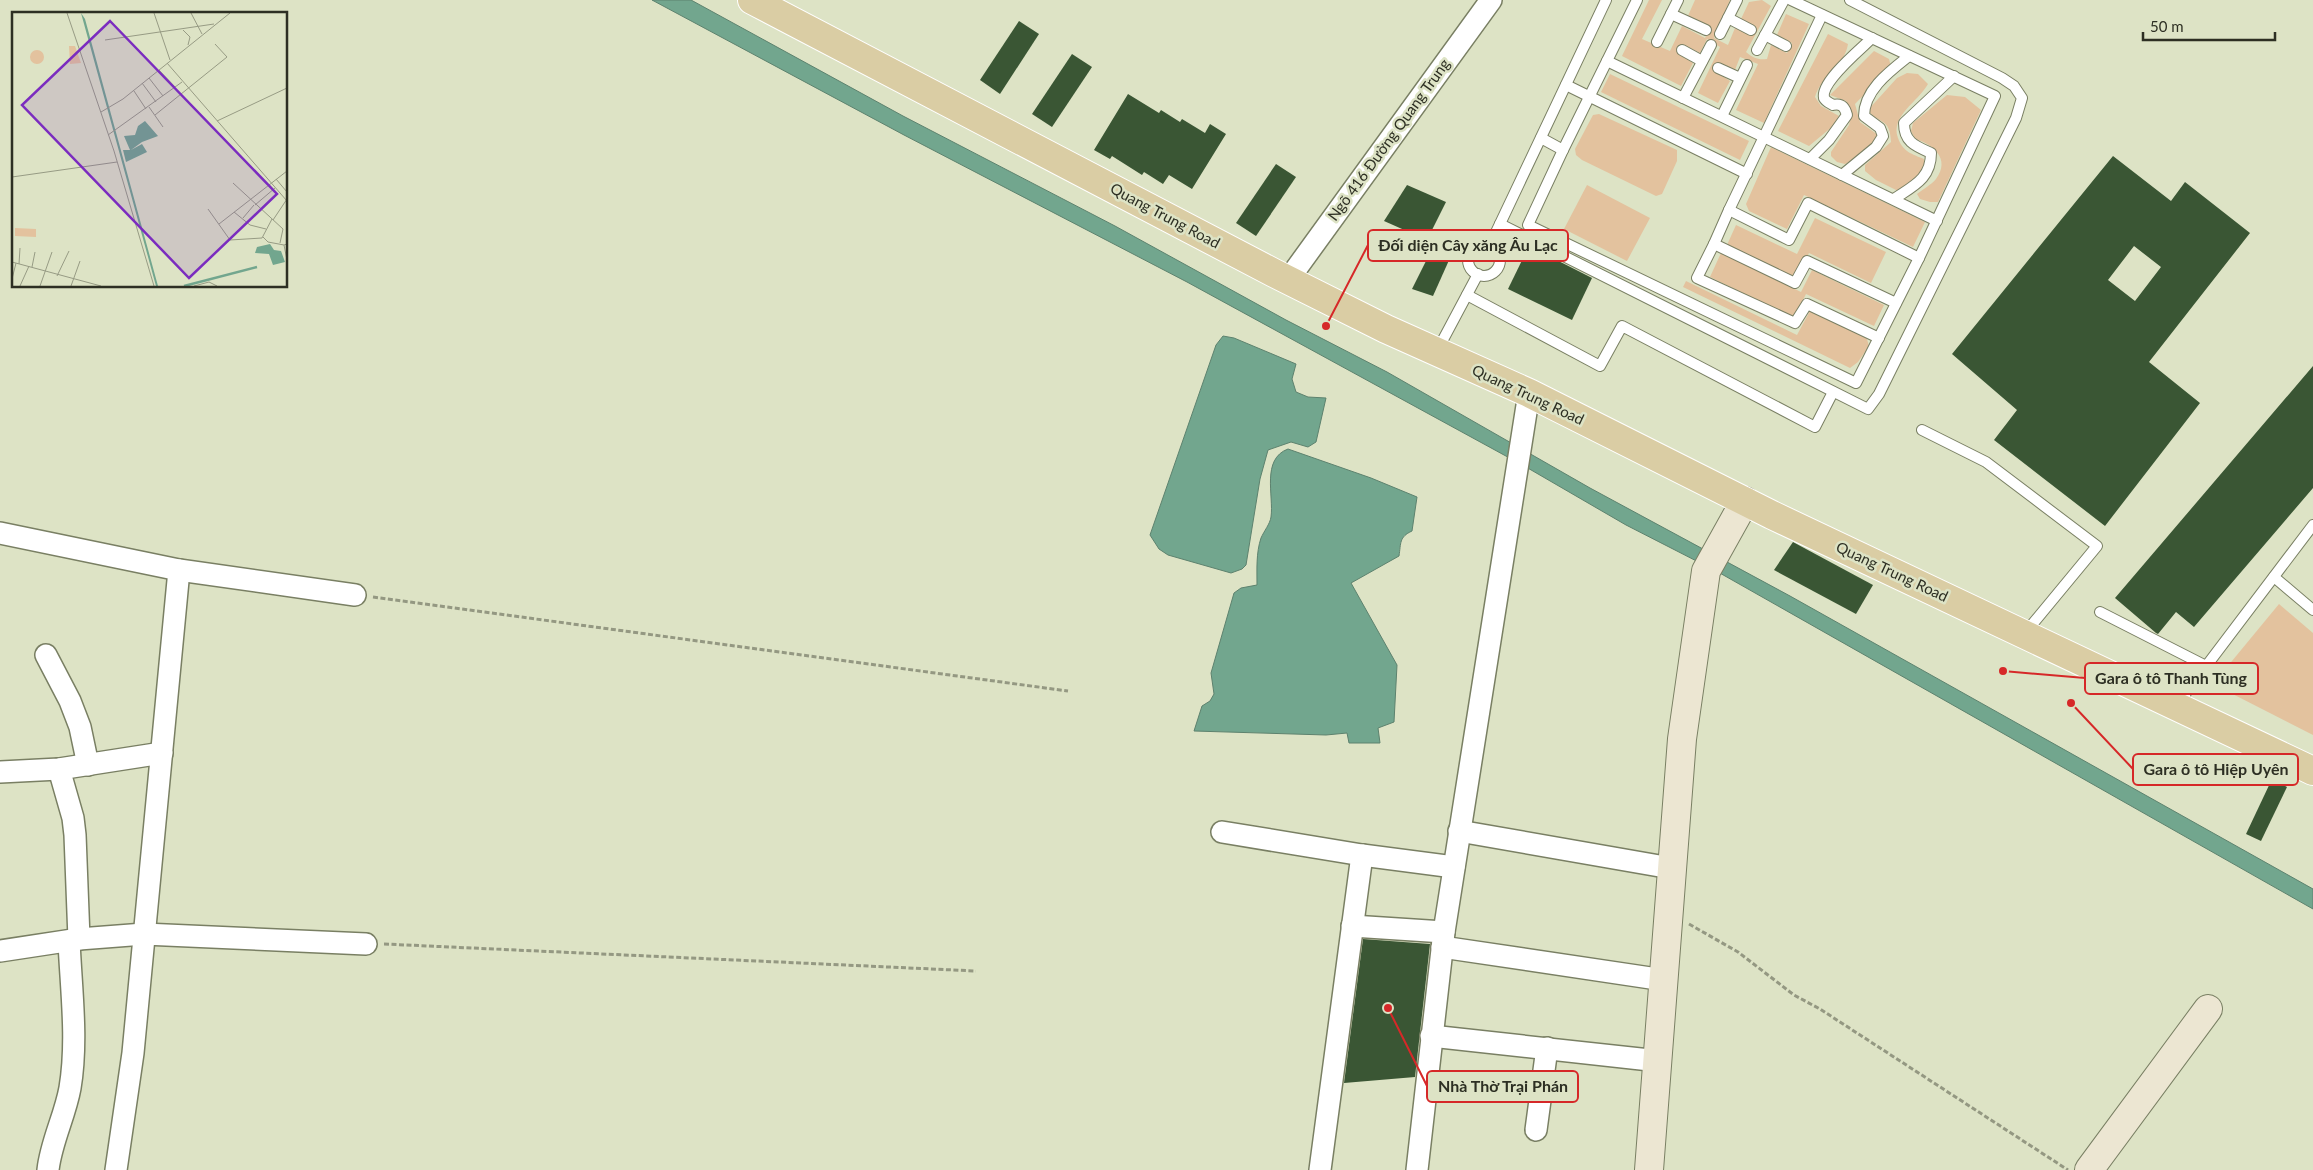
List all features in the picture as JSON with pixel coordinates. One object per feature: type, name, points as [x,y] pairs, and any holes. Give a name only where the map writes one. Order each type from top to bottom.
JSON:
[{"type":"main road","name":"Quang Trung Road","points":[[752,0],[1288,280],[1386,329],[1530,393],[1745,501],[2313,771]]},
{"type":"main road","points":[[1649,1170],[1659,1061],[1669,913],[1670,868],[1682,739],[1712,561],[1745,501]]},
{"type":"main road","points":[[2089,1170],[2208,1008]]},
{"type":"street","name":"Ngõ 416 Đường Quang Trung","points":[[1288,280],[1491,0]]},
{"type":"street","points":[[1417,1170],[1443,940],[1530,393]]},
{"type":"street","points":[[0,533],[179,570],[355,595]]},
{"type":"street","points":[[116,1170],[133,1053],[179,570]]},
{"type":"street","points":[[46,655],[70,700],[80,726],[88,765]]},
{"type":"street","points":[[0,772],[59,769],[162,753]]},
{"type":"street","points":[[48,1170],[52,1146],[70,1086],[73,1046],[75,835],[59,769]]},
{"type":"street","points":[[1459,831],[1670,868]]},
{"type":"street","points":[[1222,832],[1362,855],[1454,867]]},
{"type":"street","points":[[1320,1170],[1362,855]]},
{"type":"street","points":[[1352,926],[1443,940],[1664,980]]},
{"type":"street","points":[[0,951],[74,940],[144,934],[366,944]]},
{"type":"street","points":[[1431,1036],[1659,1061]]},
{"type":"street","points":[[1536,1130],[1547,1048]]},
{"type":"lane","points":[[1490,245],[1606,0]]},
{"type":"lane","points":[[1637,0],[1528,225],[1856,383],[1937,221],[1995,96],[1791,0]]},
{"type":"lane","points":[[1656,42],[1678,0]]},
{"type":"lane","points":[[1720,34],[1737,0]]},
{"type":"lane","points":[[1757,50],[1784,0]]},
{"type":"lane","points":[[1500,224],[1868,409],[1879,394],[2016,118],[2022,98],[2014,86],[2002,78],[1850,0]]},
{"type":"lane","points":[[1671,14],[1706,30]]},
{"type":"lane","points":[[1822,15],[1697,278],[1795,323],[1807,304],[1879,338]]},
{"type":"lane","points":[[1728,18],[1751,30]]},
{"type":"lane","points":[[1765,35],[1786,46]]},
{"type":"lane","points":[[1810,159],[1836,133],[1847,115],[1843,106],[1838,104],[1833,106],[1826,101],[1824,90],[1843,65],[1872,38]]},
{"type":"lane","points":[[1683,98],[1711,45]]},
{"type":"lane","points":[[1682,50],[1702,62]]},
{"type":"lane","points":[[1842,175],[1876,147],[1883,136],[1880,128],[1864,116],[1864,106],[1870,94],[1882,79],[1909,56]]},
{"type":"lane","points":[[1607,61],[1937,221]]},
{"type":"lane","points":[[1722,116],[1746,65]]},
{"type":"lane","points":[[1718,68],[1740,78]]},
{"type":"lane","points":[[1894,200],[1918,183],[1927,174],[1931,164],[1931,153],[1909,142],[1904,133],[1904,122],[1954,76]]},
{"type":"lane","points":[[1566,85],[1747,174]]},
{"type":"lane","points":[[1541,138],[1563,150]]},
{"type":"lane","points":[[1729,210],[1788,240],[1808,204],[1919,258]]},
{"type":"lane","points":[[1714,244],[1796,283],[1807,261],[1896,303]]},
{"type":"lane","points":[[1478,245],[1490,245],[1499,253],[1499,266],[1490,274],[1478,274],[1470,266],[1470,254],[1478,245]]},
{"type":"lane","points":[[1437,352],[1478,274]]},
{"type":"lane","points":[[1467,295],[1600,366],[1622,326],[1815,427],[1833,392]]},
{"type":"lane","points":[[1922,430],[1986,462],[2097,546],[2024,634]]},
{"type":"lane","points":[[2175,706],[2313,525]]},
{"type":"lane","points":[[2274,576],[2313,610]]},
{"type":"lane","points":[[2100,612],[2206,666]]},
{"type":"path","points":[[355,595],[1068,691]]},
{"type":"path","points":[[1669,913],[1738,952],[1794,995],[1820,1009],[2068,1170]]},
{"type":"path","points":[[366,944],[976,971]]},
{"type":"shaded area","points":[[652,0],[691,0],[903,116],[1115,226],[1286,320],[1387,372],[1590,488],[1790,596],[2313,889],[2313,909],[1718,572],[1626,525],[1526,467],[1187,282],[904,135]]},
{"type":"shaded area","points":[[1649,0],[1662,0],[1642,39],[1670,51],[1682,26],[1705,38],[1710,27],[1687,18],[1695,0],[1730,0],[1714,38],[1728,45],[1735,28],[1752,35],[1755,27],[1741,19],[1749,2],[1762,0],[1771,6],[1746,52],[1758,59],[1767,59],[1771,45],[1787,53],[1792,43],[1777,35],[1786,14],[1809,24],[1764,123],[1736,110],[1758,64],[1740,57],[1735,70],[1715,71],[1730,81],[1718,103],[1698,93],[1720,47],[1707,39],[1700,53],[1682,44],[1678,53],[1693,63],[1681,86],[1622,56]]},
{"type":"shaded area","points":[[1828,34],[1848,44],[1842,58],[1822,83],[1815,97],[1821,106],[1839,116],[1833,126],[1809,146],[1778,131]]},
{"type":"shaded area","points":[[1874,51],[1889,59],[1891,67],[1855,104],[1860,122],[1878,135],[1873,144],[1860,155],[1845,164],[1837,162],[1831,156],[1831,152],[1849,125],[1852,113],[1846,101],[1830,95]]},
{"type":"shaded area","points":[[1907,73],[1918,74],[1928,84],[1901,116],[1897,130],[1898,138],[1905,149],[1924,159],[1924,168],[1915,178],[1898,191],[1876,180],[1865,171],[1865,165],[1891,142],[1886,124],[1868,110],[1897,78]]},
{"type":"shaded area","points":[[1610,74],[1749,141],[1740,160],[1601,92]]},
{"type":"shaded area","points":[[1947,95],[1965,97],[1981,110],[1938,202],[1930,202],[1920,199],[1917,194],[1936,179],[1942,165],[1941,159],[1934,149],[1915,139],[1911,131],[1913,123]]},
{"type":"shaded area","points":[[1599,114],[1677,150],[1677,161],[1662,194],[1656,196],[1582,160],[1576,155],[1575,149],[1593,115]]},
{"type":"shaded area","points":[[1771,147],[1925,222],[1913,247],[1804,195],[1787,229],[1749,211],[1746,204]]},
{"type":"shaded area","points":[[1587,185],[1650,218],[1627,261],[1564,229]]},
{"type":"shaded area","points":[[1815,218],[1886,252],[1871,283],[1809,253],[1797,278],[1727,245],[1736,225],[1797,254]]},
{"type":"shaded area","points":[[1721,253],[1801,292],[1812,270],[1884,305],[1874,326],[1806,294],[1794,318],[1710,277]]},
{"type":"shaded area","points":[[1686,281],[1797,335],[1811,309],[1866,336],[1869,346],[1858,362],[1850,368],[1683,287]]},
{"type":"shaded area","points":[[1223,336],[1234,338],[1296,364],[1292,379],[1296,392],[1308,397],[1326,398],[1316,442],[1308,447],[1291,442],[1268,450],[1260,479],[1246,565],[1242,569],[1231,573],[1168,555],[1159,549],[1150,535],[1216,345]]},
{"type":"shaded area","points":[[1288,449],[1371,478],[1417,497],[1412,531],[1403,538],[1399,556],[1351,583],[1397,665],[1394,722],[1378,728],[1380,743],[1349,743],[1347,733],[1326,735],[1194,731],[1202,706],[1210,701],[1214,694],[1211,673],[1234,593],[1241,588],[1257,585],[1259,544],[1271,517],[1270,479],[1272,469],[1274,461]]},
{"type":"shaded area","points":[[2279,604],[2313,633],[2313,735],[2213,684]]},
{"type":"building","points":[[1019,21],[1039,34],[1000,94],[980,80]]},
{"type":"building","points":[[1072,54],[1092,67],[1052,127],[1032,114]]},
{"type":"building","points":[[1128,94],[1159,113],[1161,110],[1180,122],[1182,119],[1205,133],[1210,124],[1226,134],[1192,189],[1169,175],[1163,184],[1144,172],[1142,175],[1112,156],[1110,159],[1094,150]]},
{"type":"building","points":[[2113,156],[2171,201],[2185,182],[2250,233],[2149,362],[2200,403],[2105,526],[1994,440],[2017,410],[1952,354]],"holes":[[[2134,246],[2161,267],[2135,301],[2108,280]]]},
{"type":"building","points":[[1276,164],[1296,177],[1256,236],[1236,223]]},
{"type":"building","points":[[1407,185],[1446,202],[1427,240],[1384,221]]},
{"type":"building","points":[[1529,246],[1592,278],[1572,320],[1508,289]]},
{"type":"building","points":[[1431,251],[1450,258],[1433,296],[1412,289]]},
{"type":"building","points":[[2313,366],[2313,488],[2194,627],[2176,612],[2158,634],[2156,633],[2115,598]]},
{"type":"building","points":[[1793,542],[1873,585],[1856,614],[1774,570]]},
{"type":"building","points":[[2272,779],[2287,787],[2261,841],[2246,834]]},
{"type":"building","points":[[1363,939],[1430,944],[1415,1077],[1344,1083]]},
{"type":"place","name":"Đối diện Cây xăng Âu Lạc","points":[[1326,326]]},
{"type":"place","name":"Gara ô tô Thanh Tùng","points":[[2003,671]]},
{"type":"place","name":"Gara ô tô Hiệp Uyên","points":[[2071,703]]},
{"type":"place","name":"Nhà Thờ Trại Phán","points":[[1388,1008]]}]
